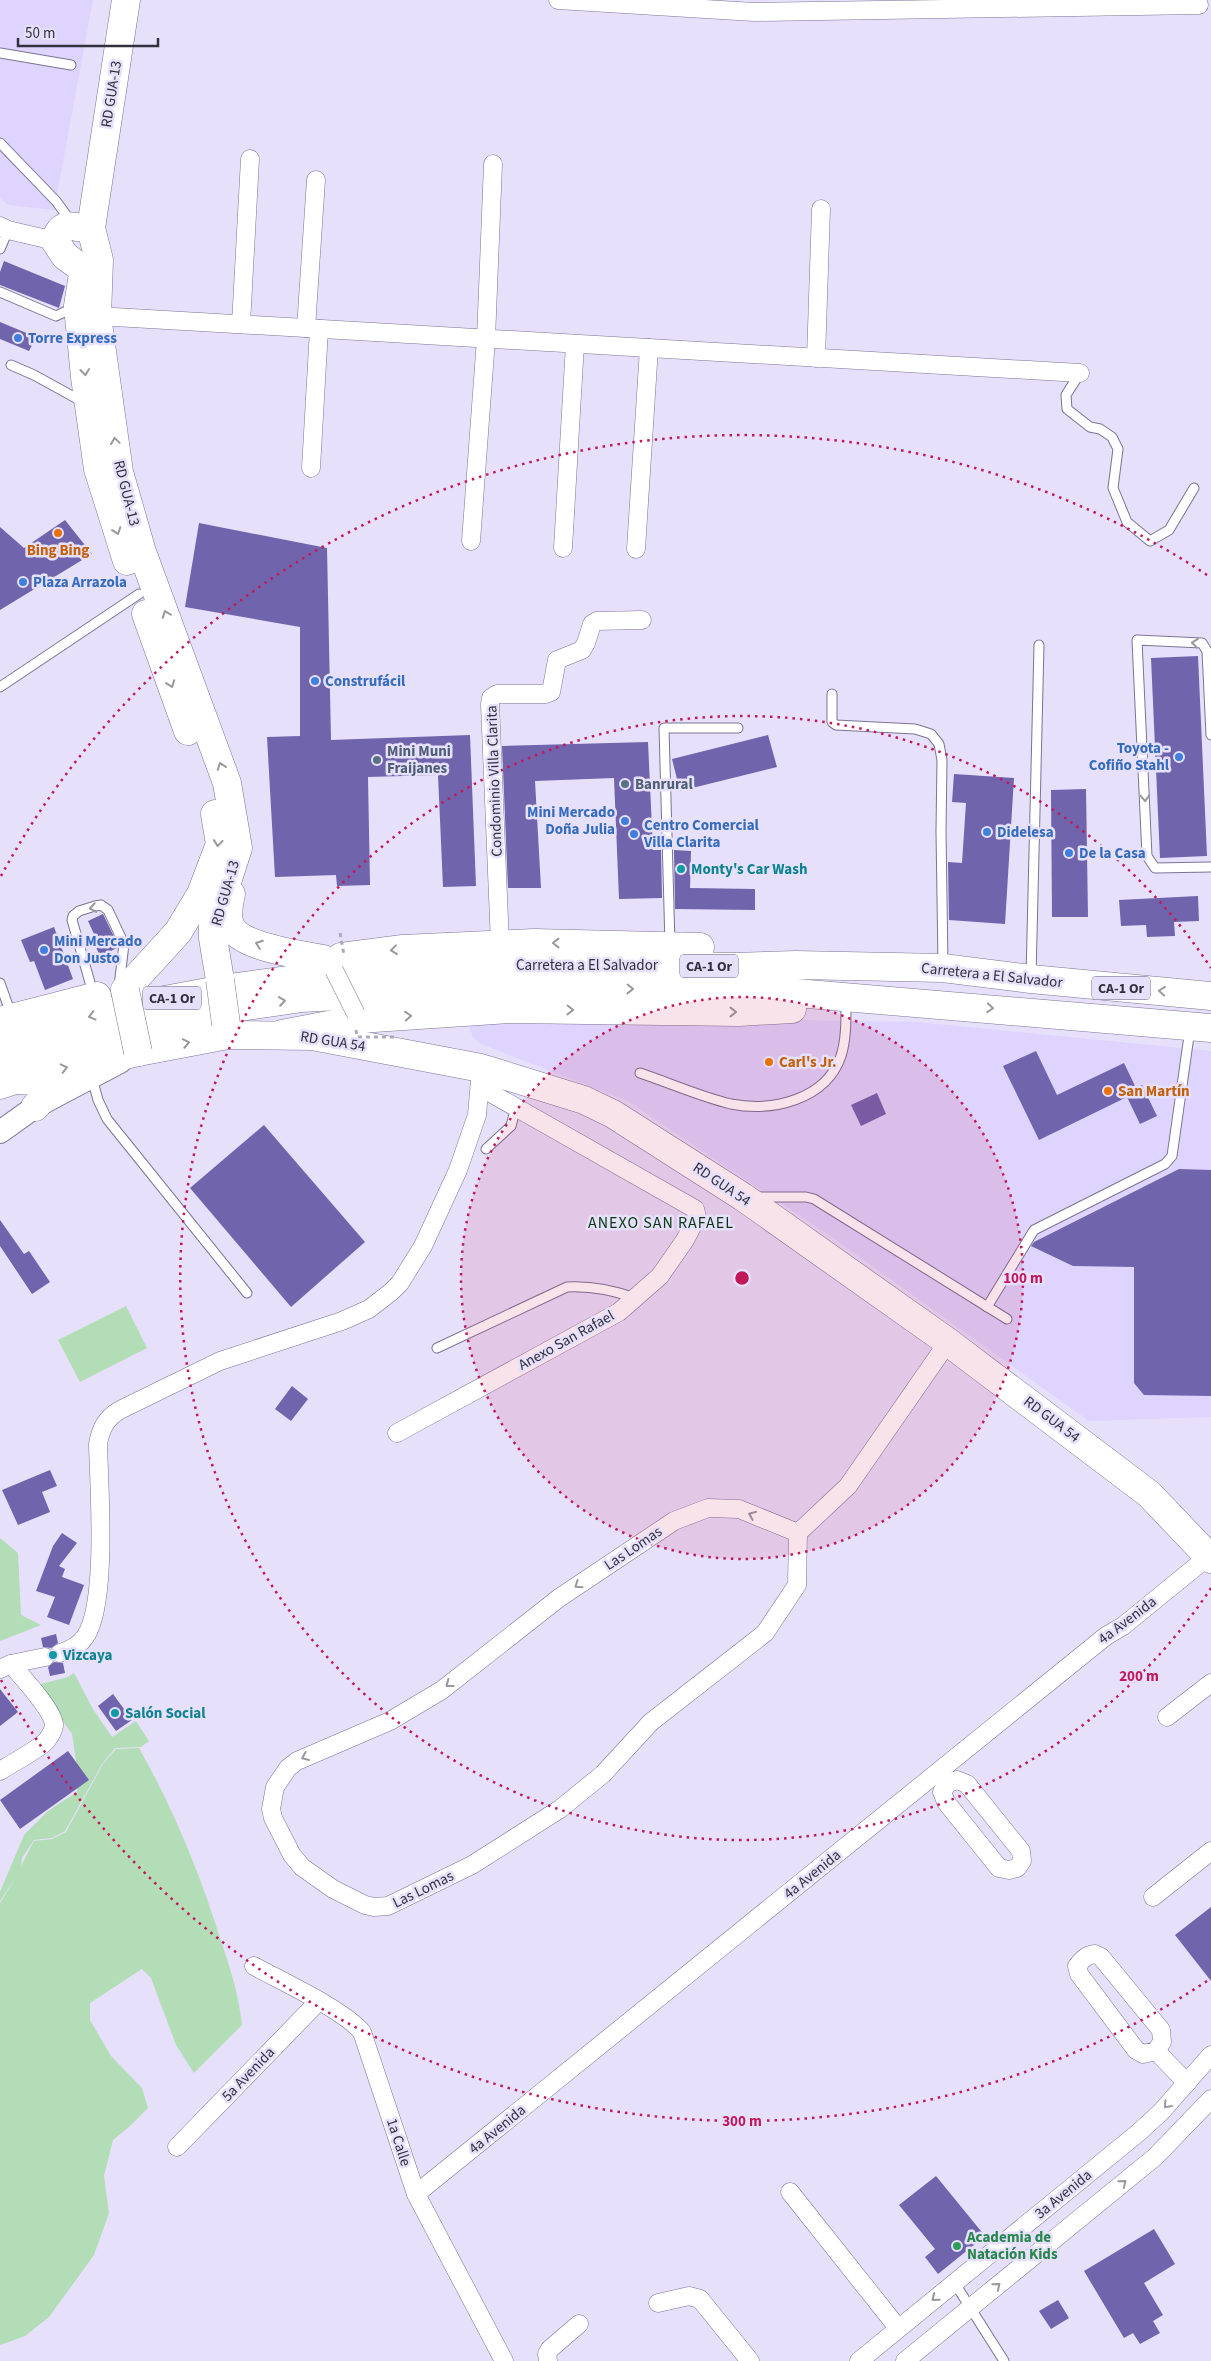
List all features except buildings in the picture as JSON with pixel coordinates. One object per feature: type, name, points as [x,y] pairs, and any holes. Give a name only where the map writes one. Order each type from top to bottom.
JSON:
[{"type":"main road","name":"RD GUA-13","points":[[113,992],[186,920],[201,894],[220,844],[212,795],[114,523],[98,469],[90,406],[87,311],[99,260],[73,231],[94,198],[126,0]]},
{"type":"main road","points":[[73,231],[84,270],[87,311]]},
{"type":"main road","points":[[73,231],[65,256],[84,270]]},
{"type":"main road","name":"RD GUA-13","points":[[87,311],[119,472],[142,552],[227,783],[238,848],[214,926],[213,938],[227,1030]]},
{"type":"main road","points":[[238,848],[228,910],[229,923],[232,929],[241,937],[262,946],[328,963]]},
{"type":"main road","points":[[6,1019],[113,992],[219,976],[328,963],[403,949],[569,943],[786,949],[880,958],[943,968]]},
{"type":"main road","name":"Carretera a El Salvador","points":[[0,1043],[96,1015],[154,1002],[295,978],[534,962],[735,967],[943,968],[1031,980],[1211,996]]},
{"type":"main road","points":[[1031,980],[1079,1015]]},
{"type":"main road","name":"Carretera a El Salvador","points":[[5,1076],[73,1042],[158,1021],[302,998],[476,988],[589,988],[796,993],[1204,1024]]},
{"type":"main road","points":[[113,992],[138,1052]]},
{"type":"main road","points":[[282,1034],[358,1024],[510,1009],[739,1012],[941,1003]]},
{"type":"main road","name":"RD GUA 54","points":[[5,1076],[138,1052],[227,1030],[394,1044],[480,1078],[584,1100],[613,1114],[743,1197],[948,1342],[1138,1486],[1210,1557]]},
{"type":"main road","points":[[5,1076],[37,1082],[45,1087],[46,1095],[35,1108]]},
{"type":"street","points":[[558,0],[754,12],[1199,5]]},
{"type":"street","points":[[241,324],[250,159]]},
{"type":"street","points":[[471,541],[486,339],[493,164]]},
{"type":"street","points":[[311,468],[316,180]]},
{"type":"street","points":[[816,358],[821,209]]},
{"type":"street","points":[[4,228],[73,231]]},
{"type":"street","points":[[87,311],[312,329],[1080,373]]},
{"type":"street","points":[[563,548],[575,344]]},
{"type":"street","points":[[636,550],[650,348]]},
{"type":"street","name":"Condominio Villa Clarita","points":[[500,944],[491,698],[498,694],[546,694],[551,692],[556,662],[582,650],[586,644],[592,624],[597,621],[642,620]]},
{"type":"street","points":[[328,963],[358,1024],[394,1044]]},
{"type":"street","points":[[0,1132],[35,1108],[138,1052]]},
{"type":"street","points":[[480,1078],[516,1107]]},
{"type":"street","points":[[0,1771],[43,1744],[54,1726],[52,1718],[46,1709],[6,1667],[53,1655],[75,1647],[82,1642],[90,1628],[95,1609],[101,1542],[98,1444],[100,1431],[106,1421],[120,1410],[220,1361],[342,1321],[376,1304],[400,1284],[444,1204],[470,1141],[477,1114],[480,1078]]},
{"type":"street","name":"Anexo San Rafael","points":[[398,1434],[619,1312],[660,1276],[685,1240],[698,1217],[695,1209],[516,1107]]},
{"type":"street","points":[[798,1532],[848,1486],[948,1342]]},
{"type":"street","points":[[1106,1636],[1119,1620],[1182,1567],[1188,1555],[1186,1541],[1146,1499],[1138,1486]]},
{"type":"street","name":"Las Lomas","points":[[708,1508],[739,1509],[798,1532],[797,1585],[765,1633],[651,1722],[603,1774],[544,1820],[472,1865],[388,1906],[374,1907],[365,1905],[333,1889],[302,1867],[292,1855],[273,1818],[271,1802],[278,1779],[297,1761],[390,1720],[442,1690],[559,1598],[674,1521],[708,1508]]},
{"type":"street","name":"4a Avenida","points":[[416,2194],[944,1777],[1106,1636],[1123,1626],[1210,1557]]},
{"type":"street","points":[[1167,1717],[1211,1683]]},
{"type":"street","points":[[944,1777],[967,1784],[1021,1851],[1022,1861],[1017,1868],[1008,1870],[999,1868],[946,1802],[942,1792],[944,1777]]},
{"type":"street","points":[[1153,1897],[1211,1851]]},
{"type":"street","points":[[1094,1954],[1101,1957],[1161,2030],[1162,2042],[1156,2051],[1143,2054],[1136,2050],[1079,1974],[1077,1966],[1088,1955],[1094,1954]]},
{"type":"street","name":"1a Calle","points":[[254,1966],[353,2022],[362,2032],[416,2194],[504,2361]]},
{"type":"street","name":"5a Avenida","points":[[177,2147],[319,2002]]},
{"type":"street","points":[[1156,2051],[1187,2083]]},
{"type":"street","name":"3a Avenida","points":[[859,2361],[1138,2133],[1187,2083],[1211,2055]]},
{"type":"street","name":"3a Avenida","points":[[905,2361],[1155,2157],[1211,2099]]},
{"type":"street","points":[[790,2192],[898,2328]]},
{"type":"street","points":[[658,2303],[689,2296],[700,2299],[750,2361]]},
{"type":"street","points":[[548,2361],[547,2354],[550,2349],[579,2324]]},
{"type":"lane","points":[[0,53],[71,65]]},
{"type":"lane","points":[[0,143],[56,202],[73,231]]},
{"type":"lane","points":[[0,249],[4,228]]},
{"type":"lane","points":[[0,292],[56,316],[87,311]]},
{"type":"lane","points":[[10,365],[34,375],[90,406]]},
{"type":"lane","points":[[1080,373],[1066,395],[1067,409],[1090,427],[1100,429],[1112,437],[1118,449],[1113,488],[1127,522],[1150,541],[1169,530],[1194,488]]},
{"type":"lane","points":[[0,687],[139,594]]},
{"type":"lane","points":[[1211,735],[1207,651],[1202,643],[1138,640],[1147,856],[1155,868],[1211,867]]},
{"type":"lane","points":[[1031,980],[1040,645]]},
{"type":"lane","points":[[832,694],[832,722],[836,725],[915,729],[930,734],[939,744],[942,760],[940,831],[943,968]]},
{"type":"lane","points":[[670,946],[664,728],[738,728]]},
{"type":"lane","points":[[101,905],[108,910],[124,944],[113,992],[72,920],[73,916],[79,911],[95,906],[101,905]]},
{"type":"lane","points":[[0,983],[6,1019]]},
{"type":"lane","points":[[640,1073],[731,1104],[764,1107],[791,1102],[816,1089],[830,1074],[840,1058],[844,1042],[846,1006]]},
{"type":"lane","points":[[987,1307],[1034,1230],[1165,1164],[1172,1156],[1204,1024]]},
{"type":"lane","points":[[92,1078],[98,1100],[107,1119],[247,1293]]},
{"type":"lane","points":[[486,1149],[511,1126],[516,1107]]},
{"type":"lane","points":[[743,1197],[806,1197],[814,1199],[1007,1320]]},
{"type":"lane","points":[[437,1348],[567,1287],[583,1287],[619,1292],[634,1298]]},
{"type":"lane","points":[[954,2282],[1004,2361]]},
{"type":"path","points":[[358,1024],[394,1044]]},
{"type":"shaded area","points":[[0,0],[93,0],[54,210],[8,205],[0,198]]},
{"type":"shaded area","points":[[525,1016],[918,1022],[1211,1051],[1211,1417],[1089,1421],[833,1238],[628,1101],[481,1044],[473,1037],[470,1029],[470,1020]]},
{"type":"green space","points":[[126,1306],[147,1348],[80,1382],[58,1340]]},
{"type":"green space","points":[[0,1538],[18,1553],[21,1615],[41,1625],[0,1641]]},
{"type":"green space","points":[[74,1673],[93,1709],[112,1737],[136,1721],[149,1741],[141,1747],[115,1748],[102,1764],[65,1831],[52,1838],[34,1840],[22,1858],[21,1866],[34,1841],[52,1839],[66,1832],[103,1764],[116,1749],[139,1748],[175,1819],[205,1893],[231,1974],[242,2025],[194,2073],[176,2045],[151,1978],[142,1969],[90,2003],[90,2020],[111,2056],[142,2088],[148,2108],[113,2140],[104,2176],[109,2213],[94,2255],[49,2317],[25,2336],[0,2345],[0,1903],[16,1877],[0,1901],[0,1892],[24,1835],[48,1811],[77,1792],[77,1767],[72,1734],[37,1685],[68,1677]]},
{"type":"place","name":"Torre Express","points":[[18,338]]},
{"type":"place","name":"Bing Bing","points":[[58,533]]},
{"type":"place","name":"Plaza Arrazola","points":[[23,582]]},
{"type":"place","name":"Construfácil","points":[[315,681]]},
{"type":"place","name":"Toyota - Cofiño Stahl","points":[[1179,757]]},
{"type":"place","name":"Mini Muni Fraijanes","points":[[377,760]]},
{"type":"place","name":"Banrural","points":[[625,784]]},
{"type":"place","name":"Mini Mercado Doña Julia","points":[[625,821]]},
{"type":"place","name":"Didelesa","points":[[987,832]]},
{"type":"place","name":"Centro Comercial Villa Clarita","points":[[634,834]]},
{"type":"place","name":"De la Casa","points":[[1069,853]]},
{"type":"place","name":"Monty's Car Wash","points":[[681,869]]},
{"type":"place","name":"Mini Mercado Don Justo","points":[[44,950]]},
{"type":"place","name":"Carl's Jr.","points":[[769,1062]]},
{"type":"place","name":"San Martín","points":[[1108,1091]]},
{"type":"place","name":"Vizcaya","points":[[53,1655]]},
{"type":"place","name":"Salón Social","points":[[115,1713]]},
{"type":"place","name":"Academia de Natación Kids","points":[[957,2246]]},
{"type":"district","name":"ANEXO SAN RAFAEL","points":[[661,1222]]}]
